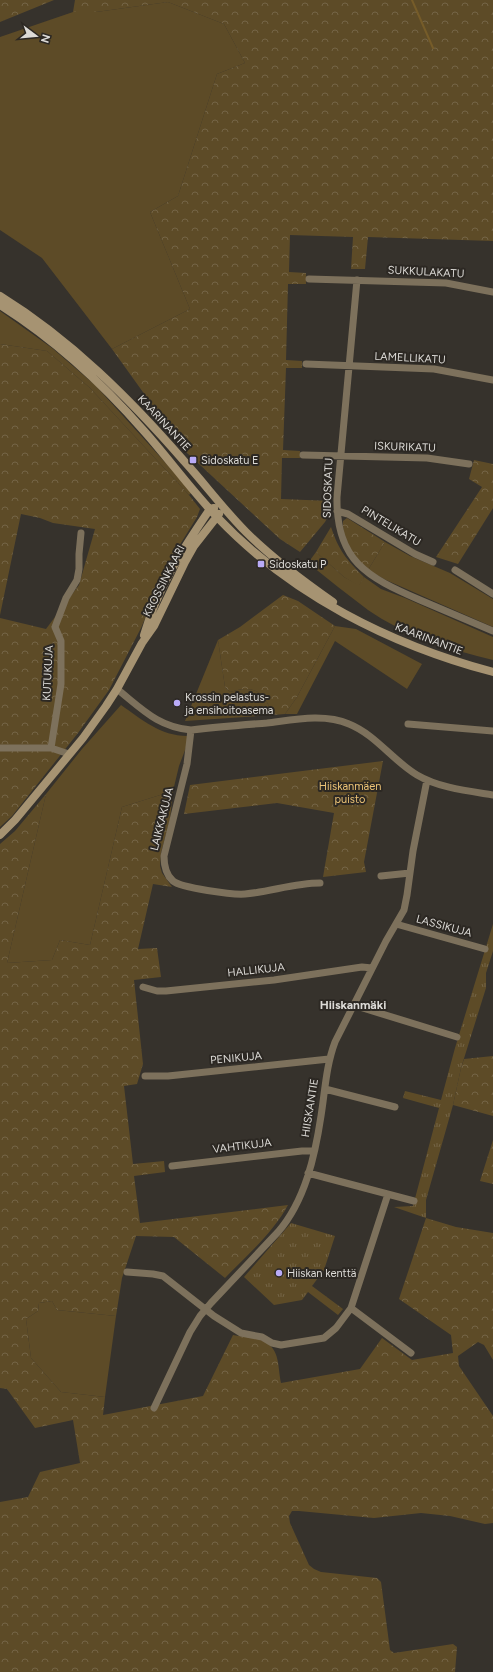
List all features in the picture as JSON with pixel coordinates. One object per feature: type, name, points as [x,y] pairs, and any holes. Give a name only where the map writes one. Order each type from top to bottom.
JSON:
[{"type":"main road","name":"KAARINANTIE","points":[[0,296],[50,330],[129,401],[247,533],[330,600],[358,620]]},
{"type":"main road","name":"KAARINANTIE","points":[[0,305],[45,337],[101,385],[144,431],[210,509],[260,557],[289,580],[326,604],[414,647],[465,665],[493,672]]},
{"type":"main road","points":[[210,509],[222,506]]},
{"type":"main road","name":"KROSSINKAARI","points":[[0,835],[15,820],[83,738],[117,689],[142,643],[154,626],[191,552],[218,517],[222,506]]},
{"type":"main road","name":"KROSSINKAARI","points":[[142,643],[148,622],[165,582],[179,556],[210,509]]},
{"type":"street","name":"SUKKULAKATU","points":[[309,279],[446,283],[493,292]]},
{"type":"street","name":"SIDOSKATU","points":[[357,280],[340,456],[337,511],[337,524],[343,542],[354,560],[371,576],[391,587],[493,631]]},
{"type":"street","name":"LAMELLIKATU","points":[[306,364],[434,369],[493,380]]},
{"type":"street","name":"ISKURIKATU","points":[[302,455],[427,458],[469,464]]},
{"type":"street","name":"PINTELIKATU","points":[[337,511],[348,514],[415,554],[433,562]]},
{"type":"street","name":"KUTUKUJA","points":[[51,748],[61,684],[62,655],[61,640],[55,627],[66,598],[76,580],[79,569],[81,533]]},
{"type":"street","points":[[455,570],[493,594]]},
{"type":"street","points":[[117,689],[164,724],[171,727],[191,730],[296,720],[338,720],[368,735],[407,768],[427,780],[464,790],[493,793]]},
{"type":"street","points":[[408,724],[493,731]]},
{"type":"street","name":"LAIKKAKUJA","points":[[191,730],[187,764],[164,856],[165,866],[171,879],[182,886],[238,894],[320,883]]},
{"type":"street","points":[[0,748],[51,748],[69,754]]},
{"type":"street","name":"HIISKANTIE","points":[[154,1408],[190,1332],[205,1309],[286,1223],[296,1205],[308,1173],[314,1151],[329,1059],[335,1042],[372,968],[404,910],[427,780]]},
{"type":"street","points":[[382,876],[410,873]]},
{"type":"street","name":"LASSIKUJA","points":[[396,924],[485,949]]},
{"type":"street","name":"HALLIKUJA","points":[[143,986],[161,991],[274,980],[362,967],[372,968]]},
{"type":"street","points":[[353,1005],[456,1037]]},
{"type":"street","name":"PENIKUJA","points":[[145,1076],[168,1076],[329,1059]]},
{"type":"street","points":[[325,1089],[395,1107]]},
{"type":"street","name":"VAHTIKUJA","points":[[172,1166],[302,1151],[314,1151]]},
{"type":"street","points":[[308,1173],[414,1201]]},
{"type":"street","points":[[126,1272],[163,1276],[205,1309],[240,1333],[262,1337],[277,1344],[286,1345],[320,1339],[329,1336],[351,1308],[388,1194]]},
{"type":"street","points":[[351,1308],[411,1353]]},
{"type":"green space","points":[[0,0],[54,0],[0,22]]},
{"type":"green space","points":[[75,0],[493,0],[493,241],[368,237],[365,269],[351,269],[353,237],[290,235],[289,272],[306,273],[306,284],[288,284],[286,360],[302,361],[302,368],[286,368],[283,450],[300,451],[300,458],[282,458],[281,499],[331,501],[328,516],[325,522],[300,552],[280,539],[186,452],[112,349],[190,309],[150,212],[178,196],[217,74],[245,63],[224,24],[168,2],[96,12],[73,12]]},
{"type":"green space","points":[[168,2],[224,24],[245,63],[217,74],[178,196],[150,212],[190,309],[112,349],[42,258],[0,230],[0,37],[73,12],[96,12]]},
{"type":"green space","points":[[0,311],[52,348],[95,385],[192,492],[189,495],[90,388],[47,351],[0,344]]},
{"type":"green space","points":[[0,344],[47,351],[90,388],[189,495],[200,509],[197,517],[168,564],[141,628],[109,690],[78,733],[12,816],[0,827],[0,618],[46,629],[79,585],[95,529],[53,523],[40,518],[21,514],[0,615]]},
{"type":"green space","points":[[474,460],[493,464],[493,508],[458,564],[436,557],[482,487],[469,479]]},
{"type":"green space","points":[[347,518],[385,542],[368,570],[358,560],[347,542],[343,528],[343,521]]},
{"type":"green space","points":[[331,527],[344,554],[364,577],[359,586],[344,577],[316,552]]},
{"type":"green space","points":[[385,542],[410,556],[450,573],[493,599],[493,627],[386,580],[368,570]]},
{"type":"green space","points":[[316,552],[344,577],[359,585],[364,577],[381,589],[493,637],[493,660],[428,641],[382,619],[368,610],[308,563]]},
{"type":"green space","points":[[283,595],[298,601],[335,626],[297,697],[285,714],[273,715],[270,707],[258,692],[246,689],[230,692],[225,687],[218,640],[240,627]]},
{"type":"green space","points":[[335,626],[356,629],[422,664],[407,689],[335,641],[297,714],[285,714],[297,697]]},
{"type":"green space","points":[[218,640],[225,687],[230,692],[246,689],[258,692],[270,707],[273,715],[185,721]]},
{"type":"green space","points":[[121,705],[160,730],[187,736],[187,745],[179,766],[173,791],[122,807],[90,945],[60,940],[52,960],[7,963],[46,794],[82,749]]},
{"type":"green space","name":"Hiiskanmäen puisto","points":[[383,761],[364,862],[366,872],[323,877],[334,813],[277,803],[184,814],[190,785]]},
{"type":"green space","points":[[173,791],[170,819],[161,853],[160,866],[162,873],[172,887],[153,884],[138,949],[157,948],[161,977],[134,980],[143,1064],[137,1084],[124,1086],[133,1164],[164,1161],[165,1172],[134,1176],[140,1223],[288,1205],[275,1225],[225,1278],[174,1237],[136,1236],[122,1278],[116,1316],[57,1310],[52,1301],[39,1303],[38,1311],[26,1319],[31,1358],[61,1392],[105,1397],[103,1415],[203,1396],[233,1335],[255,1338],[271,1346],[277,1356],[281,1383],[360,1369],[382,1338],[412,1360],[453,1353],[451,1335],[399,1299],[426,1218],[456,1227],[493,1233],[493,1360],[484,1345],[478,1342],[458,1356],[459,1366],[493,1416],[493,1523],[485,1524],[450,1516],[421,1513],[374,1518],[292,1511],[289,1516],[290,1523],[309,1565],[314,1569],[321,1572],[377,1578],[381,1582],[390,1650],[394,1653],[453,1644],[457,1647],[455,1672],[0,1672],[0,1502],[28,1497],[40,1472],[80,1463],[73,1420],[35,1428],[7,1389],[0,1388],[0,844],[15,831],[46,794],[7,963],[52,960],[60,940],[90,945],[122,807]]},
{"type":"green space","points":[[493,924],[493,951],[486,973],[486,988],[461,1068],[453,1105],[426,1200],[426,1218],[394,1207],[413,1206],[439,1108],[403,1098],[405,1091],[441,1100],[455,1048]]},
{"type":"green space","points":[[493,1056],[493,1116],[453,1105],[464,1059]]},
{"type":"green space","points":[[493,1140],[493,1184],[480,1181]]},
{"type":"green space","points":[[291,1223],[335,1236],[324,1270],[312,1286],[343,1309],[338,1315],[308,1292],[302,1300],[274,1305],[244,1277]]},
{"type":"green space","points":[[52,1301],[57,1310],[116,1316],[105,1397],[61,1392],[31,1358],[26,1319],[38,1311],[39,1303]]},
{"type":"waterway","points":[[412,0],[433,48]]},
{"type":"place","name":"Sidoskatu E","points":[[193,460]]},
{"type":"place","name":"Sidoskatu P","points":[[261,564]]},
{"type":"place","name":"Krossin pelastus- ja ensihoitoasema","points":[[177,703]]},
{"type":"place","name":"Hiiskan kenttä","points":[[279,1273]]},
{"type":"district","name":"Hiiskanmäki","points":[[353,1005]]}]
